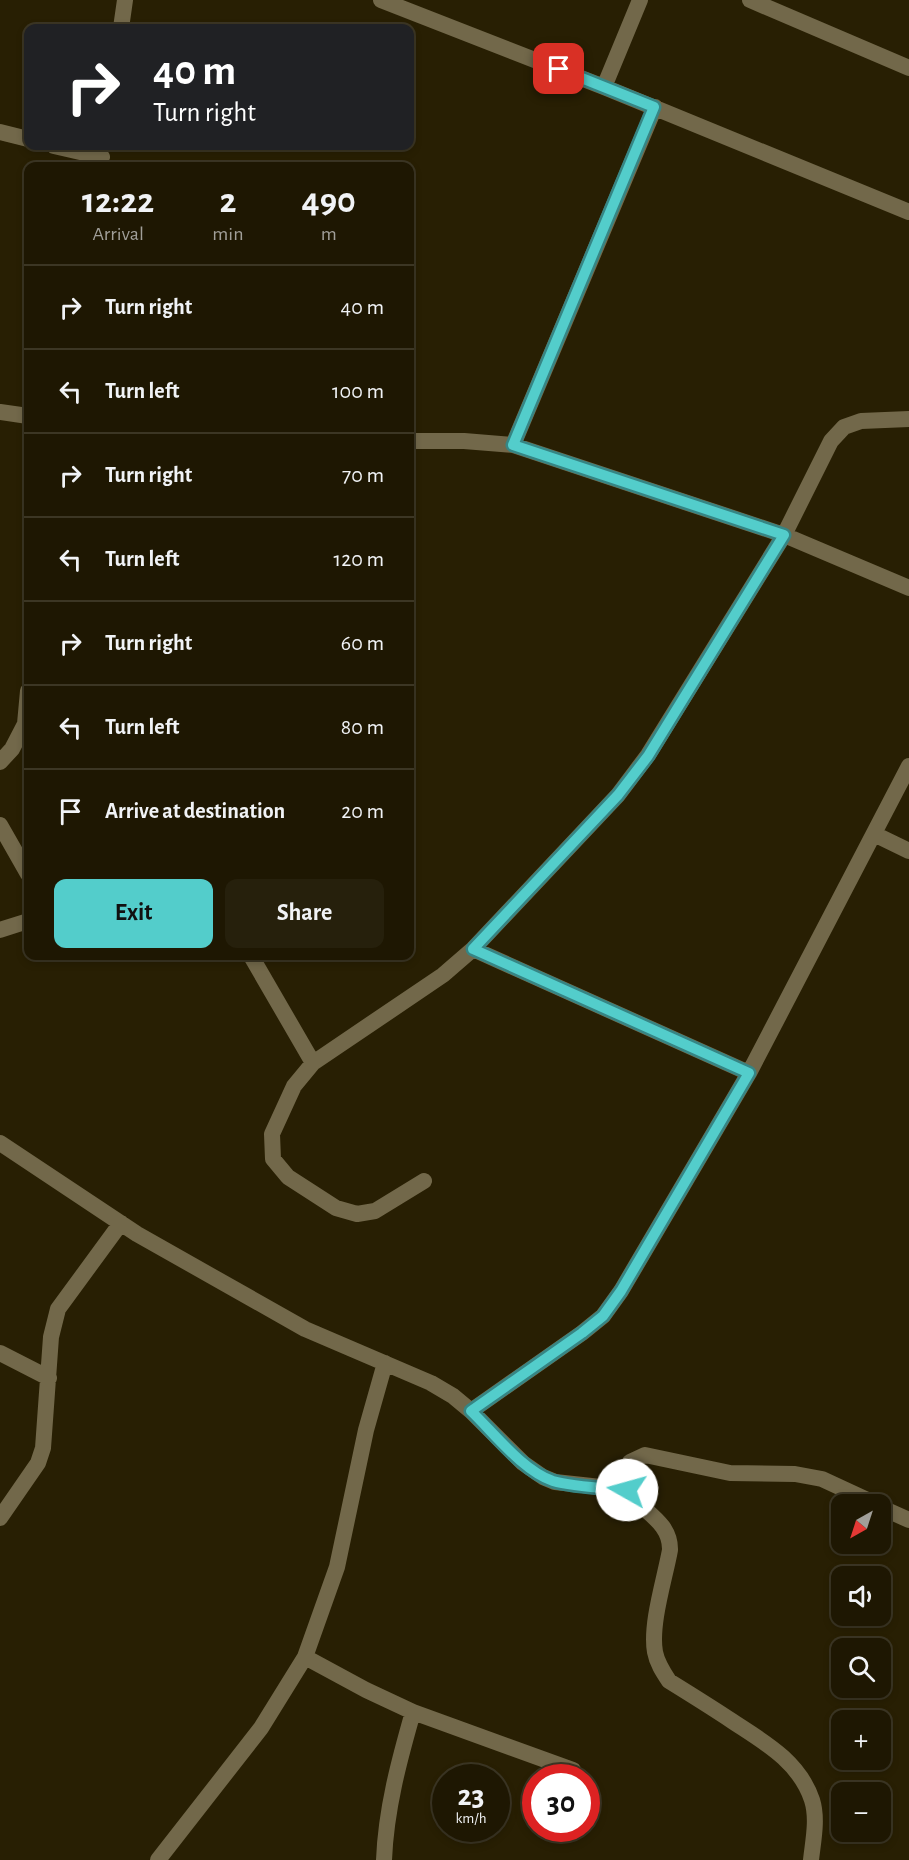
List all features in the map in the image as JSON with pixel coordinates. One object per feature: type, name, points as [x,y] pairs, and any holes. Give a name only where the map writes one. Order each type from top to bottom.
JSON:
[{"type":"street","points":[[122,24],[125,0]]},
{"type":"street","points":[[381,0],[654,107],[909,212]]},
{"type":"street","points":[[604,87],[640,0]]},
{"type":"street","points":[[750,0],[909,68]]},
{"type":"street","points":[[513,445],[654,107]]},
{"type":"street","points":[[0,132],[24,138]]},
{"type":"street","points":[[73,150],[102,156]]},
{"type":"street","points":[[0,412],[24,415]]},
{"type":"street","points":[[424,1181],[375,1211],[357,1214],[336,1208],[288,1177],[273,1159],[272,1134],[294,1086],[313,1063],[443,975],[473,949],[618,795],[648,756],[784,535],[831,441],[844,427],[861,422],[909,419]]},
{"type":"street","points":[[414,441],[464,441],[513,445],[784,535],[909,588]]},
{"type":"street","points":[[0,762],[12,749],[24,730]]},
{"type":"street","points":[[471,1411],[582,1333],[603,1316],[621,1291],[749,1073],[909,766]]},
{"type":"street","points":[[0,825],[24,867]]},
{"type":"street","points":[[874,834],[909,851]]},
{"type":"street","points":[[0,930],[24,922]]},
{"type":"street","points":[[473,949],[749,1073]]},
{"type":"street","points":[[253,960],[313,1063]]},
{"type":"street","points":[[0,1143],[121,1223],[305,1329],[431,1383],[453,1396],[523,1463],[543,1477],[555,1482],[627,1490]]},
{"type":"street","points":[[0,1518],[38,1463],[43,1448],[51,1337],[58,1309],[121,1223]]},
{"type":"street","points":[[0,1353],[49,1378]]},
{"type":"street","points":[[158,1860],[261,1728],[306,1657],[337,1567],[366,1430],[384,1363]]},
{"type":"street","points":[[811,1860],[814,1822],[812,1802],[804,1783],[788,1761],[772,1746],[669,1681],[660,1668],[655,1652],[654,1630],[671,1538],[667,1530],[627,1490],[625,1475],[630,1462],[645,1455],[730,1473],[795,1474],[822,1479],[854,1494]]},
{"type":"street","points":[[891,1512],[909,1520]]},
{"type":"street","points":[[306,1657],[366,1690],[413,1712],[556,1764]]},
{"type":"street","points":[[384,1860],[388,1810],[394,1778],[413,1712]]},
{"type":"route","points":[[559,69],[654,107],[513,445],[784,535],[648,756],[618,795],[473,949],[749,1073],[621,1291],[603,1316],[471,1411],[523,1463],[543,1477],[555,1482],[627,1490]]}]
